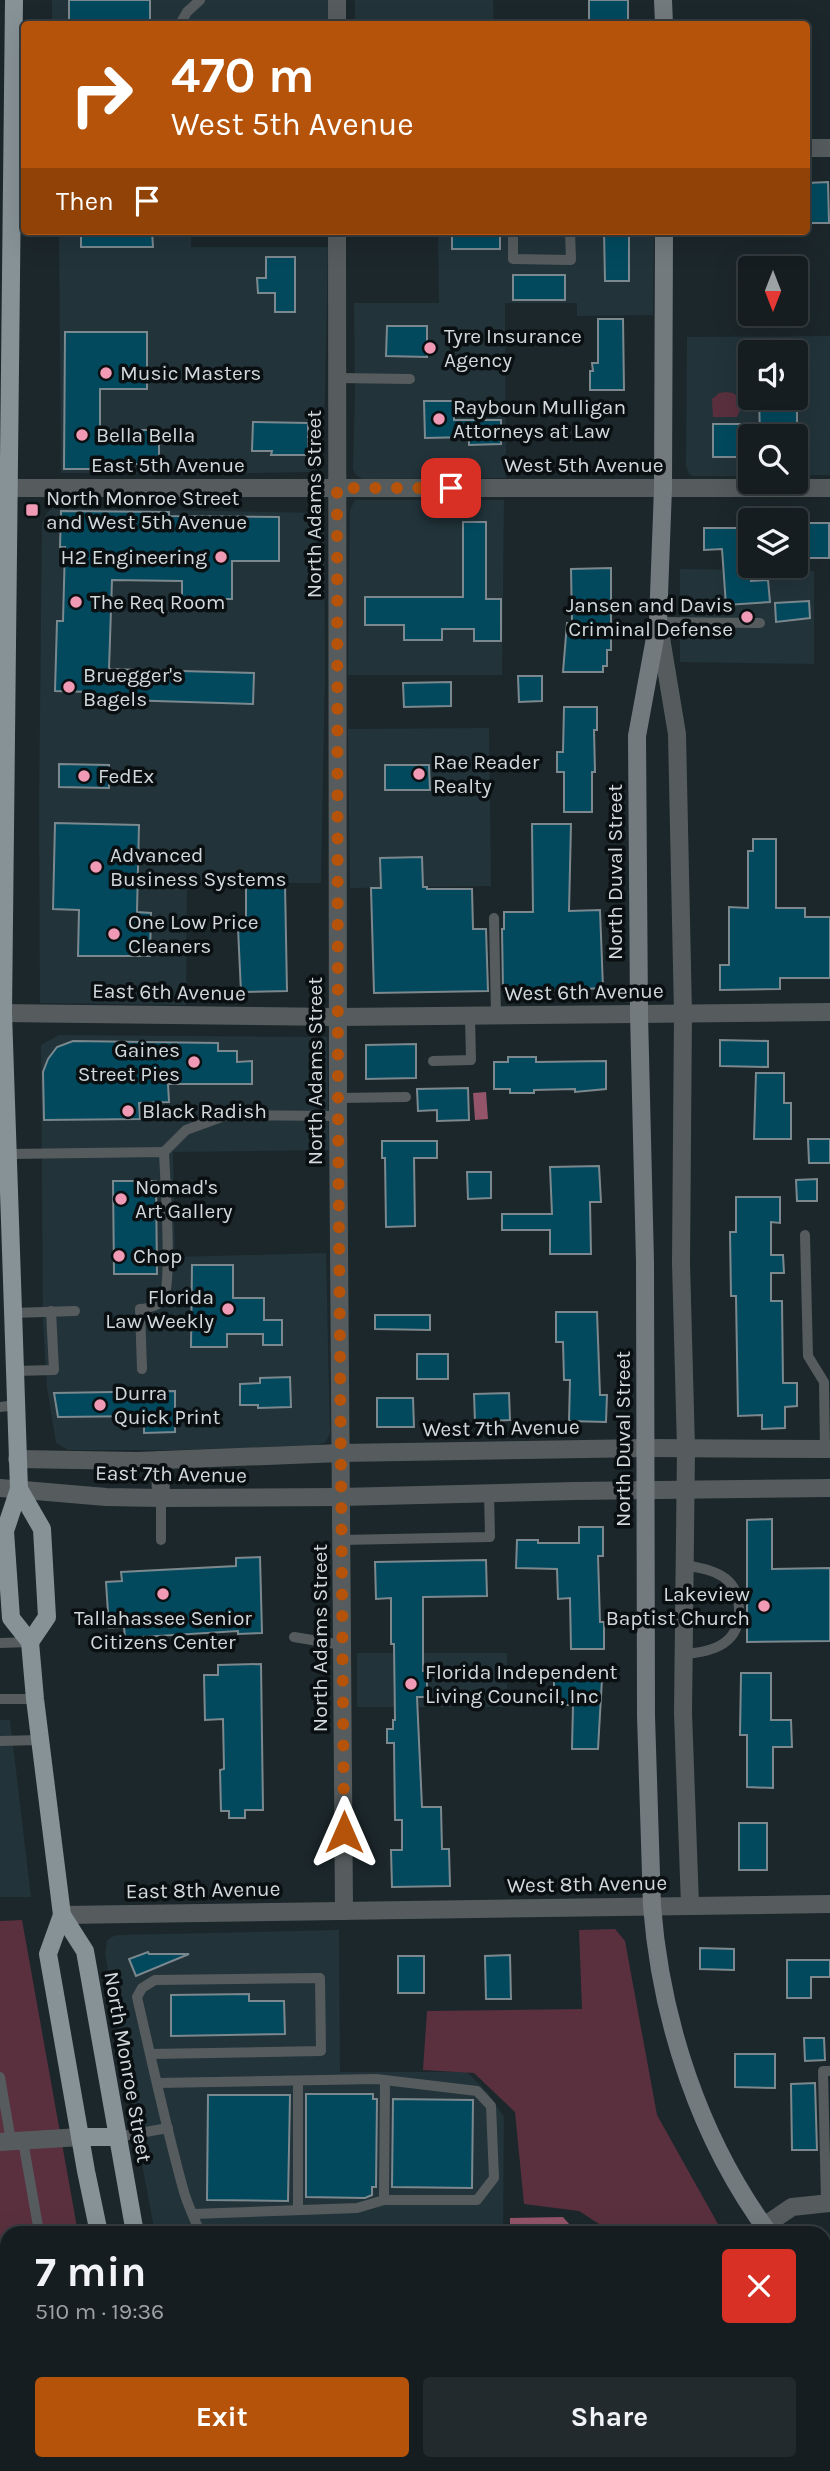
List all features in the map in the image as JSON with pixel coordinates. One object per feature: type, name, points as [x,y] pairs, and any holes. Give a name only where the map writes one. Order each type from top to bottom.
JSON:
[{"type":"main road","points":[[663,0],[664,21]]},
{"type":"main road","name":"North Monroe Street","points":[[9,5],[7,66],[13,150],[6,222],[2,1013],[8,1154],[6,1277],[13,1312],[15,1371],[8,1406],[18,1459],[19,1489],[5,1531],[3,1550],[11,1618],[30,1642],[62,1915],[85,1951],[134,2226]]},
{"type":"main road","name":"North Duval Street","points":[[664,235],[663,488],[658,622],[637,736],[647,1489],[646,1716],[652,1906],[654,1932],[670,2014],[694,2096],[734,2182],[763,2226]]},
{"type":"main road","name":"North Monroe Street","points":[[19,1489],[42,1529],[47,1617],[30,1642]]},
{"type":"main road","name":"North Monroe Street","points":[[62,1915],[48,1954],[79,2137],[98,2226]]},
{"type":"main road","points":[[79,2137],[117,2137]]},
{"type":"street","points":[[337,0],[337,21]]},
{"type":"street","points":[[810,148],[830,148]]},
{"type":"street","name":"North Adams Street","points":[[337,235],[338,1107],[344,1911]]},
{"type":"street","name":"East 5th Avenue","points":[[5,488],[337,488]]},
{"type":"street","name":"West 5th Avenue","points":[[337,488],[830,488]]},
{"type":"street","name":"North Duval Street","points":[[658,622],[677,734],[683,1013],[681,1263],[686,1448],[683,1713],[690,1905]]},
{"type":"street","name":"West 6th Avenue","points":[[338,1017],[830,1012]]},
{"type":"street","name":"East 6th Avenue","points":[[2,1013],[338,1017]]},
{"type":"street","name":"West 7th Avenue","points":[[341,1453],[646,1448],[827,1449]]},
{"type":"street","name":"East 7th Avenue","points":[[18,1459],[160,1460],[341,1453]]},
{"type":"street","points":[[160,1460],[160,1498]]},
{"type":"street","name":"East 7th Avenue","points":[[0,1488],[106,1497],[341,1497]]},
{"type":"street","points":[[341,1497],[647,1489],[830,1488]]},
{"type":"street","name":"West 8th Avenue","points":[[344,1911],[830,1904]]},
{"type":"street","name":"East 8th Avenue","points":[[62,1915],[344,1911]]},
{"type":"street","points":[[11,2141],[79,2137]]},
{"type":"street","points":[[771,2226],[792,2207],[828,2203]]},
{"type":"lane","points":[[182,21],[200,0]]},
{"type":"lane","points":[[513,235],[513,259],[571,260],[570,235]]},
{"type":"lane","points":[[337,379],[410,379]]},
{"type":"lane","points":[[658,622],[760,622]]},
{"type":"lane","points":[[494,918],[496,1015]]},
{"type":"lane","points":[[433,1061],[471,1060],[470,1016]]},
{"type":"lane","points":[[8,1154],[164,1152],[186,1130],[227,1115],[338,1107],[406,1097]]},
{"type":"lane","points":[[142,1369],[141,1309],[155,1306],[164,1296],[167,1272],[164,1152]]},
{"type":"lane","points":[[805,1235],[808,1356],[824,1382],[827,1449]]},
{"type":"lane","points":[[15,1371],[54,1370],[51,1311]]},
{"type":"lane","points":[[13,1312],[75,1311]]},
{"type":"lane","points":[[341,1539],[490,1537],[489,1492]]},
{"type":"lane","points":[[160,1498],[161,1539]]},
{"type":"lane","points":[[684,1654],[708,1652],[720,1646],[733,1635],[740,1622],[738,1597],[729,1581],[707,1569],[685,1565]]},
{"type":"lane","points":[[294,1637],[342,1645]]},
{"type":"lane","points":[[0,1643],[30,1642]]},
{"type":"lane","points":[[0,1699],[35,1699]]},
{"type":"lane","points":[[0,1741],[40,1740]]},
{"type":"lane","points":[[150,2054],[321,2052],[320,1978],[155,1980],[142,1988],[137,1997],[150,2054],[185,2194],[197,2226]]},
{"type":"lane","points":[[828,2203],[823,2071],[830,2071]]},
{"type":"lane","points":[[0,2077],[11,2141],[37,2226]]},
{"type":"lane","points":[[298,2081],[298,2210]]},
{"type":"lane","points":[[158,2084],[385,2081],[477,2091],[491,2106],[494,2178],[477,2200],[384,2200],[357,2208],[193,2214]]},
{"type":"lane","points":[[384,2200],[385,2081]]},
{"type":"lane","points":[[117,2137],[169,2127]]},
{"type":"shaded area","points":[[52,0],[330,0],[330,21],[52,21]]},
{"type":"shaded area","points":[[355,0],[493,0],[494,21],[355,21]]},
{"type":"shaded area","points":[[59,235],[191,235],[191,247],[328,247],[325,394],[322,461],[319,469],[309,472],[189,474],[61,473]]},
{"type":"shaded area","points":[[438,235],[654,235],[653,315],[577,316],[577,303],[505,303],[506,478],[362,479],[353,469],[354,303],[439,303]]},
{"type":"shaded area","points":[[830,336],[830,475],[808,475],[808,424],[738,424],[738,476],[693,476],[689,474],[686,466],[687,337]]},
{"type":"shaded area","points":[[719,393],[733,393],[738,397],[740,410],[737,417],[713,417],[712,399]]},
{"type":"shaded area","points":[[355,500],[504,500],[502,675],[348,675],[350,510]]},
{"type":"shaded area","points":[[52,508],[324,513],[325,672],[321,883],[187,883],[186,1005],[40,1003],[42,523]]},
{"type":"shaded area","name":"Jansen and Davis Criminal Defense","points":[[680,569],[738,570],[738,578],[808,578],[808,571],[814,571],[814,664],[680,662]]},
{"type":"shaded area","points":[[489,728],[491,886],[350,888],[348,729]]},
{"type":"shaded area","points":[[59,1035],[327,1037],[329,1150],[173,1152],[175,1257],[326,1253],[330,1433],[326,1442],[317,1445],[177,1450],[68,1450],[56,1443],[47,1387],[43,1324],[41,1045]]},
{"type":"shaded area","points":[[486,1092],[488,1119],[475,1120],[473,1093]]},
{"type":"shaded area","points":[[357,1653],[507,1653],[507,1707],[357,1707]]},
{"type":"shaded area","points":[[0,1720],[10,1720],[31,1897],[0,1897]]},
{"type":"shaded area","points":[[22,1920],[77,2226],[0,2226],[0,1921]]},
{"type":"shaded area","points":[[615,1929],[625,1941],[657,2115],[719,2226],[602,2226],[579,2211],[524,2204],[515,2112],[474,2073],[423,2070],[427,2011],[582,2009],[579,1930]]},
{"type":"shaded area","points":[[339,1930],[340,2072],[467,2072],[488,2093],[504,2117],[503,2226],[154,2226],[105,1953],[107,1941],[118,1935]]},
{"type":"shaded area","points":[[563,2217],[571,2226],[510,2226],[510,2218]]},
{"type":"building","points":[[69,0],[150,0],[150,21],[69,21]]},
{"type":"building","points":[[589,0],[628,0],[628,21],[589,21]]},
{"type":"building","points":[[828,182],[829,223],[810,223],[810,183]]},
{"type":"building","points":[[81,235],[152,235],[153,247],[81,247]]},
{"type":"building","points":[[452,235],[500,235],[500,249],[452,249]]},
{"type":"building","points":[[604,235],[629,235],[629,281],[605,281]]},
{"type":"building","points":[[266,257],[295,257],[295,312],[275,312],[275,293],[258,293],[257,278],[266,278]]},
{"type":"building","points":[[513,275],[565,275],[565,300],[513,300]]},
{"type":"building","points":[[598,319],[623,319],[624,390],[590,390],[592,363],[598,363]]},
{"type":"building","points":[[387,326],[427,326],[427,357],[386,356]]},
{"type":"building","points":[[65,332],[147,332],[147,389],[100,389],[100,430],[159,430],[159,464],[123,464],[123,469],[64,469]]},
{"type":"building","points":[[424,401],[454,401],[454,420],[501,420],[501,444],[469,445],[469,437],[425,438]]},
{"type":"building","points":[[759,410],[797,410],[797,424],[760,424]]},
{"type":"building","points":[[253,422],[308,423],[308,455],[271,455],[272,451],[252,451]]},
{"type":"building","points":[[713,424],[738,424],[738,457],[713,457]]},
{"type":"building","points":[[61,511],[279,517],[279,561],[232,561],[232,599],[182,599],[182,581],[112,580],[109,669],[254,673],[253,704],[91,699],[92,692],[55,691],[57,621],[63,621],[65,547],[60,547]]},
{"type":"building","points":[[463,522],[486,522],[486,599],[501,599],[501,641],[474,641],[474,629],[442,629],[442,640],[404,640],[404,625],[365,625],[365,597],[463,597]]},
{"type":"building","points":[[808,523],[829,523],[829,558],[808,558]]},
{"type":"building","points":[[704,528],[738,528],[738,578],[751,578],[751,581],[768,580],[770,602],[726,605],[722,549],[704,550]]},
{"type":"building","points":[[611,568],[611,650],[607,650],[607,666],[603,666],[603,672],[563,672],[567,623],[572,623],[571,569]]},
{"type":"building","points":[[809,601],[810,618],[776,622],[775,603]]},
{"type":"building","points":[[518,676],[542,676],[542,701],[519,702]]},
{"type":"building","points":[[451,682],[451,706],[404,707],[403,683]]},
{"type":"building","points":[[564,707],[597,707],[592,812],[564,812],[564,772],[557,772],[557,752],[563,752]]},
{"type":"building","name":"FedEx","points":[[59,764],[109,765],[109,788],[59,787]]},
{"type":"building","points":[[385,765],[429,765],[430,790],[385,790]]},
{"type":"building","name":"Advanced Business Systems","points":[[55,823],[139,825],[137,912],[151,913],[150,956],[78,956],[79,910],[53,909]]},
{"type":"building","points":[[532,824],[571,824],[569,911],[600,910],[603,988],[503,991],[504,912],[533,912]]},
{"type":"building","points":[[753,839],[776,839],[776,908],[805,908],[805,917],[830,917],[830,978],[780,978],[780,989],[720,990],[720,965],[729,965],[729,907],[748,908],[748,851],[753,851]]},
{"type":"building","points":[[422,857],[423,887],[472,889],[473,929],[486,929],[488,991],[374,993],[371,888],[381,888],[380,858]]},
{"type":"building","points":[[246,884],[285,884],[287,991],[241,992],[238,928],[246,928]]},
{"type":"building","points":[[720,1040],[768,1041],[768,1067],[720,1066]]},
{"type":"building","points":[[73,1041],[218,1043],[218,1051],[237,1051],[237,1062],[252,1061],[252,1084],[168,1084],[169,1102],[139,1103],[140,1119],[44,1120],[43,1072],[57,1047]]},
{"type":"building","points":[[416,1044],[416,1078],[366,1079],[366,1045]]},
{"type":"building","points":[[508,1057],[536,1057],[536,1062],[606,1061],[606,1089],[510,1093],[510,1089],[494,1089],[494,1062],[508,1062]]},
{"type":"building","points":[[756,1073],[784,1073],[784,1103],[791,1103],[791,1139],[754,1139]]},
{"type":"building","points":[[468,1088],[469,1120],[437,1121],[437,1110],[418,1111],[417,1089]]},
{"type":"building","points":[[808,1139],[830,1139],[830,1163],[809,1163]]},
{"type":"building","points":[[382,1141],[437,1141],[437,1158],[414,1158],[415,1226],[386,1227],[385,1158],[382,1158]]},
{"type":"building","points":[[599,1166],[601,1202],[590,1202],[591,1254],[550,1254],[550,1230],[502,1230],[502,1214],[552,1214],[550,1167]]},
{"type":"building","points":[[467,1172],[491,1172],[491,1198],[468,1199]]},
{"type":"building","points":[[817,1179],[817,1201],[797,1201],[796,1180]]},
{"type":"building","points":[[113,1181],[156,1181],[157,1274],[114,1274]]},
{"type":"building","points":[[736,1197],[780,1197],[780,1223],[771,1222],[771,1255],[783,1255],[784,1273],[771,1273],[771,1301],[782,1301],[783,1383],[797,1383],[797,1406],[785,1407],[785,1428],[762,1429],[762,1415],[738,1416],[736,1296],[731,1296],[730,1232],[736,1232]]},
{"type":"building","name":"Florida Law Weekly","points":[[192,1265],[233,1265],[233,1298],[264,1298],[264,1320],[282,1320],[282,1345],[263,1345],[263,1334],[227,1334],[227,1347],[191,1347]]},
{"type":"building","points":[[556,1312],[597,1312],[600,1395],[607,1395],[606,1422],[569,1421],[570,1380],[564,1380],[563,1342],[556,1342]]},
{"type":"building","points":[[375,1315],[430,1315],[430,1330],[375,1329]]},
{"type":"building","points":[[417,1354],[448,1354],[448,1379],[417,1379]]},
{"type":"building","points":[[290,1377],[291,1407],[258,1408],[258,1405],[240,1405],[240,1384],[260,1383],[260,1378]]},
{"type":"building","name":"Durra Quick Print","points":[[175,1391],[175,1432],[144,1433],[144,1416],[58,1417],[54,1393]]},
{"type":"building","points":[[509,1393],[510,1420],[475,1422],[474,1394]]},
{"type":"building","points":[[377,1398],[413,1398],[414,1427],[377,1427]]},
{"type":"building","points":[[772,1519],[772,1569],[830,1568],[830,1641],[747,1642],[747,1520]]},
{"type":"building","points":[[579,1527],[603,1527],[603,1556],[598,1556],[600,1622],[604,1622],[604,1649],[571,1649],[570,1598],[558,1599],[557,1569],[516,1568],[517,1540],[579,1543]]},
{"type":"building","name":"Tallahassee Senior Citizens Center","points":[[260,1557],[262,1633],[238,1634],[238,1631],[125,1638],[124,1627],[109,1628],[106,1582],[122,1581],[121,1572],[236,1566],[236,1558]]},
{"type":"building","points":[[486,1560],[487,1596],[423,1597],[423,1671],[427,1671],[427,1697],[417,1697],[422,1807],[441,1807],[442,1849],[449,1849],[450,1886],[392,1887],[391,1850],[402,1850],[402,1820],[395,1820],[394,1743],[387,1743],[387,1729],[393,1729],[395,1720],[394,1644],[391,1644],[391,1598],[376,1599],[375,1562]]},
{"type":"building","points":[[261,1664],[263,1810],[245,1810],[245,1818],[229,1818],[229,1811],[221,1811],[223,1719],[205,1720],[204,1675],[218,1675],[218,1665]]},
{"type":"building","points":[[741,1673],[771,1673],[771,1720],[791,1720],[792,1747],[773,1747],[773,1788],[747,1787],[747,1735],[740,1735]]},
{"type":"building","points":[[602,1679],[598,1749],[572,1749],[573,1705],[554,1705],[554,1680]]},
{"type":"building","points":[[739,1823],[767,1823],[767,1870],[739,1870]]},
{"type":"building","points":[[700,1948],[734,1949],[734,1970],[700,1969]]},
{"type":"building","points":[[148,1952],[189,1954],[136,1976],[129,1959]]},
{"type":"building","points":[[510,1955],[511,1999],[486,1999],[485,1956]]},
{"type":"building","points":[[398,1956],[424,1956],[424,1993],[398,1993]]},
{"type":"building","points":[[787,1960],[830,1960],[830,1977],[811,1977],[811,1998],[787,1998]]},
{"type":"building","points":[[249,1994],[249,2001],[284,2001],[285,2034],[171,2036],[171,1995]]},
{"type":"building","points":[[804,2038],[824,2038],[825,2060],[805,2061]]},
{"type":"building","points":[[735,2054],[775,2054],[775,2088],[735,2087]]},
{"type":"building","points":[[815,2083],[817,2150],[792,2150],[791,2084]]},
{"type":"building","points":[[306,2094],[373,2094],[373,2099],[377,2099],[376,2187],[372,2187],[372,2195],[365,2198],[306,2197]]},
{"type":"building","points":[[208,2095],[290,2095],[288,2201],[207,2200]]},
{"type":"building","points":[[393,2099],[473,2100],[472,2188],[392,2187]]},
{"type":"place","name":"Tyre Insurance Agency","points":[[430,348]]},
{"type":"place","name":"Music Masters","points":[[106,373]]},
{"type":"place","name":"Rayboun Mulligan Attorneys at Law","points":[[439,419]]},
{"type":"place","name":"Bella Bella","points":[[82,435]]},
{"type":"place","name":"North Monroe Street and West 5th Avenue","points":[[32,510]]},
{"type":"place","name":"H2 Engineering","points":[[221,557]]},
{"type":"place","name":"The Req Room","points":[[76,602]]},
{"type":"place","name":"Jansen and Davis Criminal Defense","points":[[747,617]]},
{"type":"place","name":"Bruegger's Bagels","points":[[69,687]]},
{"type":"place","name":"Rae Reader Realty","points":[[419,774]]},
{"type":"place","name":"FedEx","points":[[84,776]]},
{"type":"place","name":"Advanced Business Systems","points":[[96,867]]},
{"type":"place","name":"One Low Price Cleaners","points":[[114,934]]},
{"type":"place","name":"Gaines Street Pies","points":[[194,1062]]},
{"type":"place","name":"Black Radish","points":[[128,1111]]},
{"type":"place","name":"Nomad's Art Gallery","points":[[121,1199]]},
{"type":"place","name":"Chop","points":[[119,1256]]},
{"type":"place","name":"Florida Law Weekly","points":[[228,1309]]},
{"type":"place","name":"Durra Quick Print","points":[[100,1405]]},
{"type":"place","name":"Tallahassee Senior Citizens Center","points":[[163,1594]]},
{"type":"place","name":"Lakeview Baptist Church","points":[[764,1606]]},
{"type":"place","name":"Florida Independent Living Council, Inc","points":[[411,1684]]},
{"type":"route","points":[[344,1832],[338,1116],[337,488],[451,488]]}]
